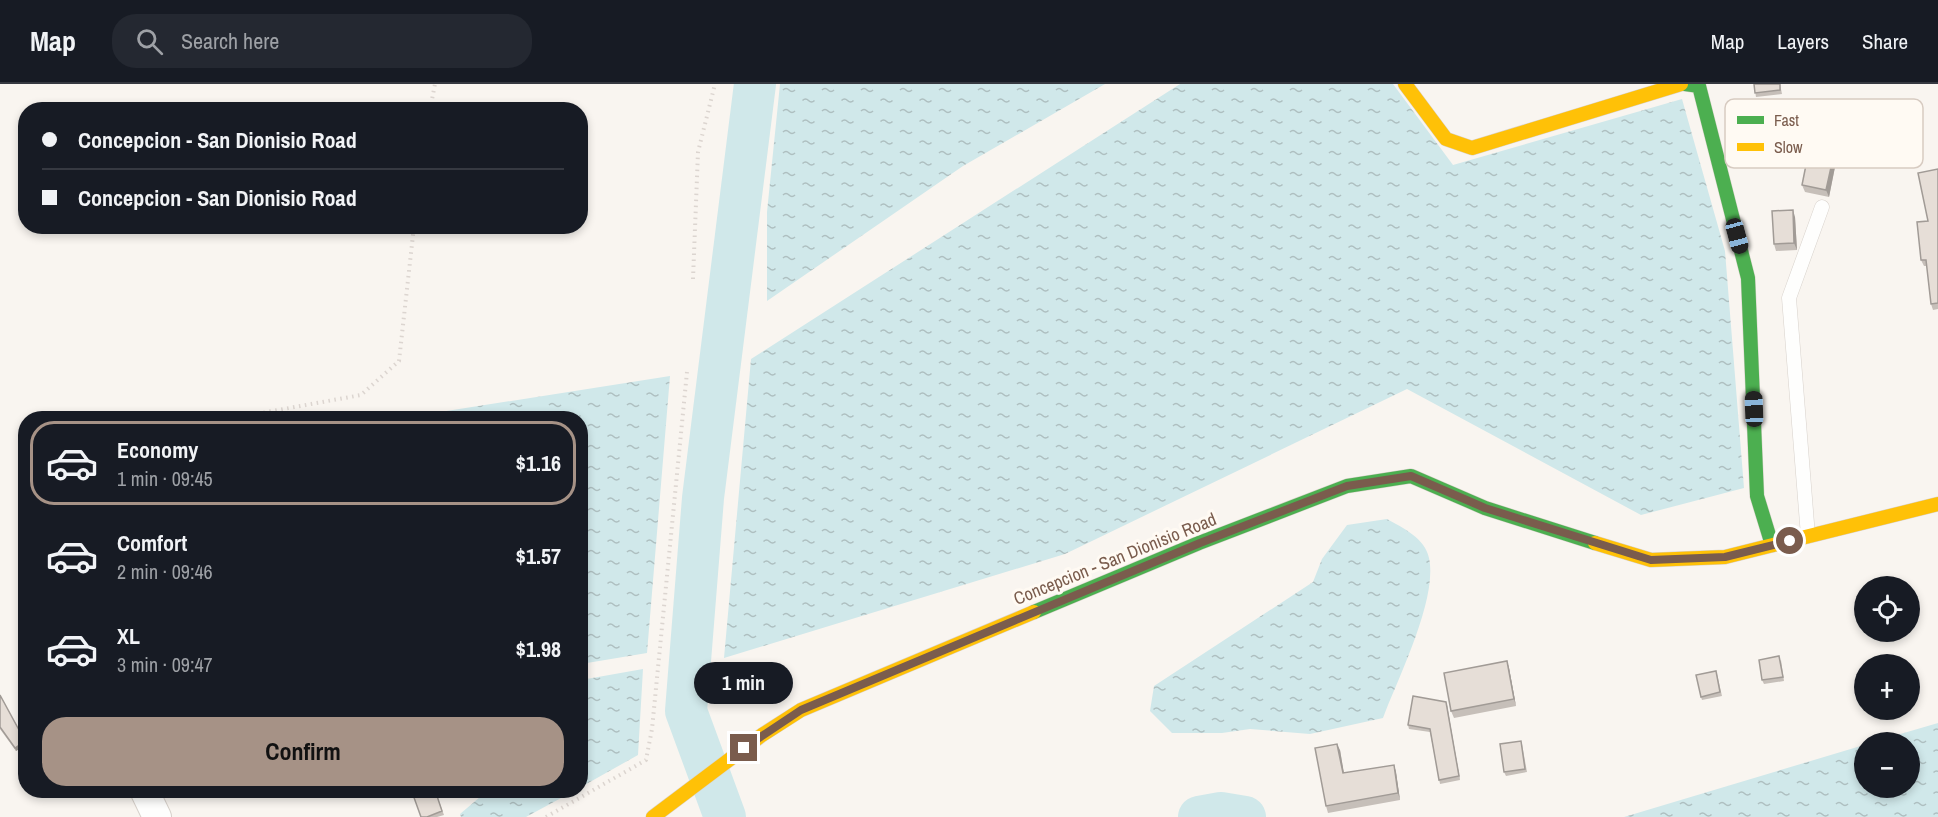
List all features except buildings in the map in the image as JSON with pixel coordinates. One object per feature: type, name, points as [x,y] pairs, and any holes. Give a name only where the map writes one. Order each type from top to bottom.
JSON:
[{"type":"main road","points":[[1405,84],[1446,139],[1472,148],[1683,84],[1699,86],[1748,278],[1757,496],[1772,545]]},
{"type":"main road","name":"Concepcion - San Dionisio Road","points":[[653,817],[762,735],[801,710],[1200,543],[1347,486],[1411,476],[1485,508],[1651,560],[1725,557],[1938,504]]},
{"type":"street","points":[[148,798],[157,817]]},
{"type":"lane","points":[[1808,536],[1789,298],[1822,207]]},
{"type":"path","points":[[432,102],[435,84]]},
{"type":"path","points":[[693,279],[698,152],[715,84]]},
{"type":"path","points":[[273,411],[361,395],[399,361],[413,234]]},
{"type":"path","points":[[588,793],[646,760],[652,729],[687,372]]},
{"type":"path","points":[[546,817],[579,798]]},
{"type":"water","points":[[780,84],[1105,84],[963,166],[767,301],[767,212]]},
{"type":"water","points":[[1180,84],[1393,84],[1453,165],[1682,99],[1725,251],[1744,488],[1641,515],[1407,389],[1065,554],[724,658],[751,359]]},
{"type":"water","points":[[670,376],[647,653],[588,663],[588,411],[447,411]]},
{"type":"water","points":[[1387,519],[1412,534],[1423,545],[1429,558],[1430,575],[1428,595],[1415,638],[1383,718],[1310,734],[1250,729],[1222,733],[1172,733],[1150,711],[1154,686],[1313,582],[1322,559],[1347,525]]},
{"type":"water","points":[[643,669],[638,755],[588,783],[588,679]]},
{"type":"water","points":[[1938,723],[1938,817],[1624,817],[1854,748],[1854,798],[1920,798],[1920,732],[1907,732]]},
{"type":"water","points":[[479,798],[561,798],[526,817],[461,817],[460,814]]},
{"type":"waterway","points":[[725,817],[686,711],[703,498],[755,84]]},
{"type":"waterway","points":[[1199,817],[1221,813],[1245,817]]},
{"type":"traffic: fast","points":[[1685,84],[1699,86],[1748,278],[1757,496],[1772,545]]},
{"type":"traffic: fast","points":[[1034,612],[1199,543],[1347,486],[1411,476],[1485,508],[1595,543]]},
{"type":"traffic: slow","points":[[1405,84],[1446,139],[1472,148],[1681,84]]},
{"type":"traffic: slow","points":[[1595,543],[1651,560],[1725,557],[1938,504]]},
{"type":"traffic: slow","points":[[653,817],[762,735],[801,710],[1034,612]]},
{"type":"route","points":[[744,748],[801,710],[1200,543],[1347,486],[1411,476],[1485,508],[1651,560],[1725,557],[1790,541]]}]
